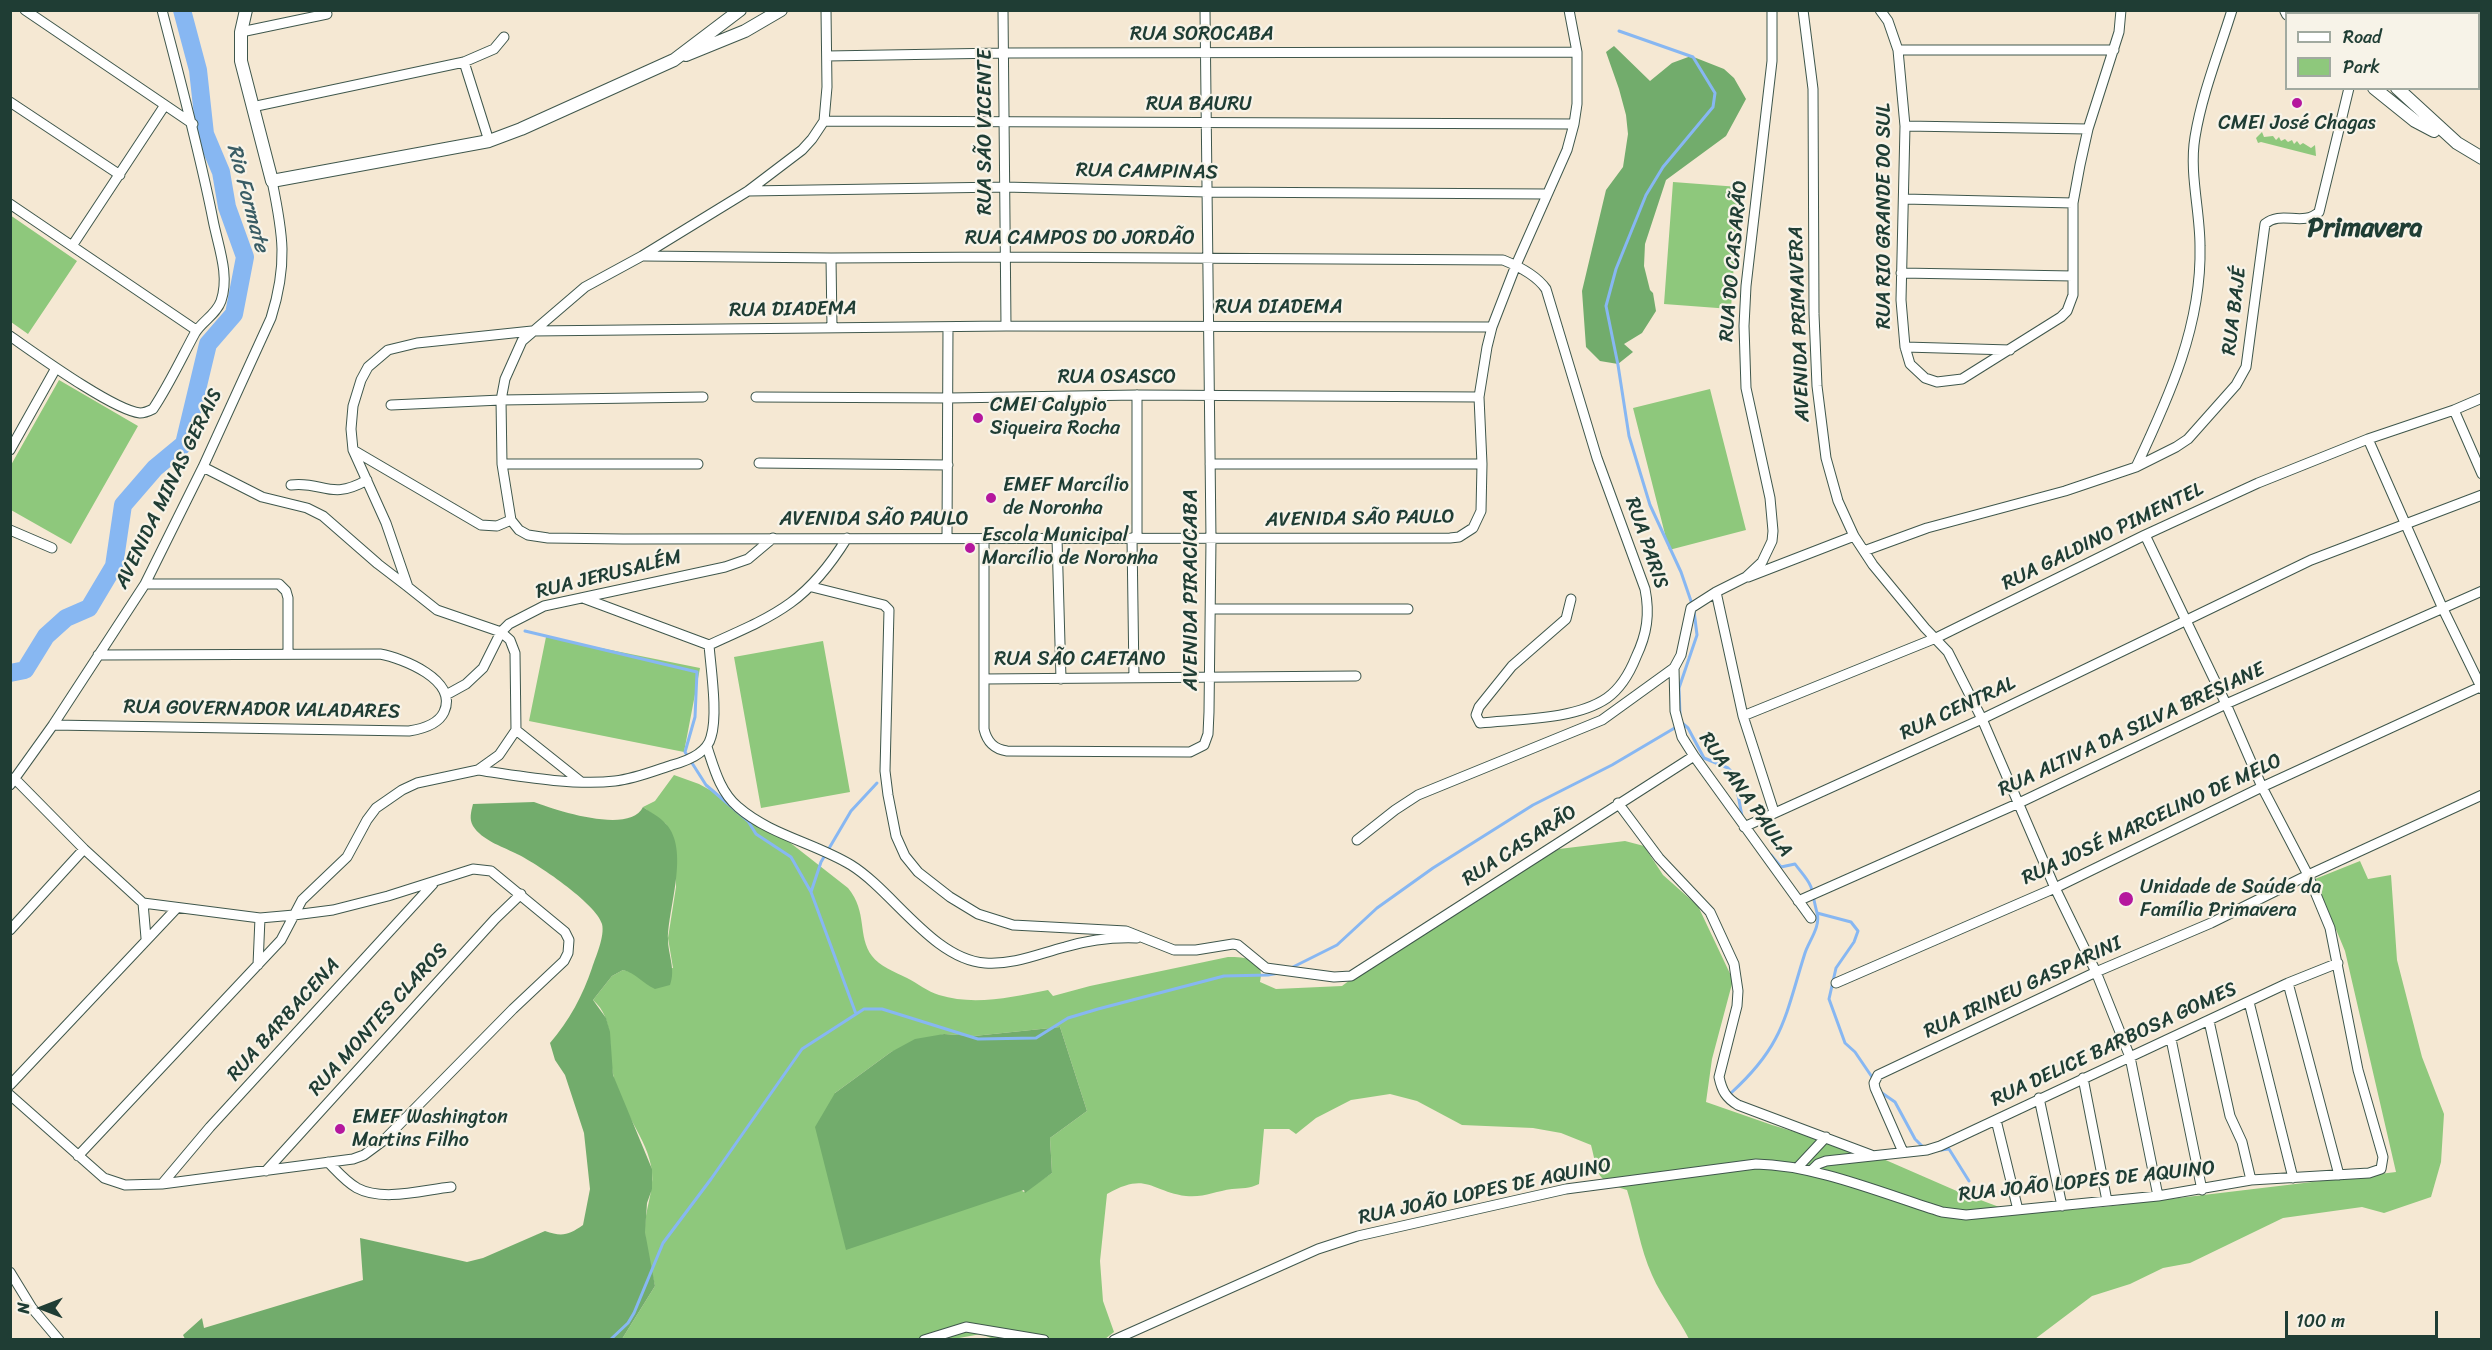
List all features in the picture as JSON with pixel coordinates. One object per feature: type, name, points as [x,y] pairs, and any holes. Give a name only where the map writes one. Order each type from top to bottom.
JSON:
[{"type":"street","points":[[26,10],[193,124]]},
{"type":"street","points":[[246,10],[241,32],[241,62],[272,181],[489,141],[674,60],[731,38],[781,10]]},
{"type":"street","points":[[674,60],[740,10]]},
{"type":"street","name":"RUA SÃO VICENTE","points":[[1003,10],[1006,326]]},
{"type":"street","name":"AVENIDA PIRACICABA","points":[[984,538],[986,737],[998,749],[1007,751],[1190,752],[1204,745],[1208,734],[1211,609],[1205,10]]},
{"type":"street","name":"AVENIDA SÃO PAULO","points":[[511,520],[519,530],[528,535],[548,538],[1459,537],[1473,528],[1481,511],[1482,464],[1479,397],[1492,327],[1546,194],[1567,150],[1574,124],[1577,104],[1577,52],[1569,10]]},
{"type":"street","name":"RUA DO CASARÃO","points":[[1716,592],[1746,577],[1762,562],[1768,552],[1773,531],[1770,498],[1746,388],[1744,326],[1746,286],[1772,61],[1772,10]]},
{"type":"street","name":"AVENIDA PRIMAVERA","points":[[1803,10],[1813,89],[1814,314],[1817,386],[1830,477],[1854,536],[1873,565],[1924,628],[1948,651],[1982,719],[2055,888],[2096,972],[2130,1057],[2158,1196]]},
{"type":"street","name":"RUA RIO GRANDE DO SUL","points":[[1880,10],[1888,21],[1898,50],[1905,126],[1901,321],[1910,364],[1925,378],[1936,382],[1962,379],[2067,311],[2073,295],[2073,203],[2088,129],[2114,50],[2121,10]]},
{"type":"street","points":[[2136,467],[2174,386],[2189,333],[2200,263],[2195,138],[2232,10]]},
{"type":"street","points":[[10,336],[56,368],[126,409],[143,413],[153,409],[182,360],[196,330],[212,316],[220,303],[223,291],[223,263],[193,124],[162,11]]},
{"type":"street","points":[[241,32],[327,14]]},
{"type":"street","points":[[354,450],[481,525],[496,526],[511,520],[502,464],[501,400],[505,379],[522,341],[585,287],[642,256],[748,191],[802,150],[824,121],[826,15]]},
{"type":"street","points":[[720,23],[719,31],[731,38]]},
{"type":"street","points":[[252,107],[464,62],[495,49],[504,37]]},
{"type":"street","points":[[1898,50],[2114,50]]},
{"type":"street","name":"RUA SOROCABA","points":[[827,56],[1003,53],[1577,52]]},
{"type":"street","points":[[464,62],[489,141]]},
{"type":"street","name":"RUA BAJÉ","points":[[1864,551],[1927,528],[2065,491],[2136,467],[2188,439],[2242,376],[2248,356],[2265,224],[2269,220],[2284,217],[2305,219],[2319,212],[2349,90]]},
{"type":"street","points":[[2376,90],[2415,121],[2481,158]]},
{"type":"street","points":[[2399,90],[2457,143]]},
{"type":"street","points":[[10,102],[120,175]]},
{"type":"street","points":[[72,246],[165,105]]},
{"type":"street","name":"RUA BAURU","points":[[824,121],[1574,124]]},
{"type":"street","points":[[1905,126],[2088,129]]},
{"type":"street","name":"AVENIDA MINAS GERAIS","points":[[12,781],[53,725],[145,584],[203,467],[271,318],[282,274],[283,234],[272,181]]},
{"type":"street","name":"RUA CAMPINAS","points":[[748,191],[1004,187],[1207,192],[1546,194]]},
{"type":"street","points":[[1904,199],[2073,203]]},
{"type":"street","points":[[10,204],[196,330]]},
{"type":"street","name":"RUA CAMPOS DO JORDÃO","points":[[642,256],[1498,259],[1516,265]]},
{"type":"street","points":[[831,258],[832,327]]},
{"type":"street","name":"RUA PARIS","points":[[1516,265],[1546,289],[1597,458],[1645,589],[1648,605],[1647,623],[1643,642],[1634,663],[1623,682],[1606,698],[1587,707],[1551,716],[1480,723],[1476,715],[1479,707],[1512,666],[1566,619],[1571,599]]},
{"type":"street","points":[[1901,273],[2073,276]]},
{"type":"street","name":"RUA DIADEMA","points":[[408,587],[386,523],[354,450],[351,429],[356,393],[368,367],[388,350],[417,343],[532,331],[1006,326],[1492,327]]},
{"type":"street","points":[[947,537],[948,327]]},
{"type":"street","points":[[1905,346],[2010,350]]},
{"type":"street","points":[[10,450],[56,368]]},
{"type":"street","points":[[1134,678],[1137,395]]},
{"type":"street","name":"RUA OSASCO","points":[[756,397],[949,398],[1137,395],[1479,397]]},
{"type":"street","points":[[391,405],[501,400],[703,397]]},
{"type":"street","name":"RUA GALDINO PIMENTEL","points":[[1743,716],[1936,638],[2145,535],[2258,483],[2368,439],[2454,410],[2481,398]]},
{"type":"street","points":[[2454,410],[2481,474]]},
{"type":"street","points":[[2368,439],[2443,609],[2481,687]]},
{"type":"street","points":[[759,463],[948,465]]},
{"type":"street","points":[[502,464],[698,464]]},
{"type":"street","points":[[1210,464],[1482,464]]},
{"type":"street","points":[[203,467],[262,496],[307,508],[323,516],[436,610],[501,632],[510,640],[515,653],[516,730],[499,755],[478,770]]},
{"type":"street","points":[[291,485],[336,491],[356,486],[367,480]]},
{"type":"street","name":"RUA CENTRAL","points":[[1744,827],[1982,719],[2311,560],[2481,495]]},
{"type":"street","points":[[10,530],[52,548]]},
{"type":"street","points":[[2145,535],[2226,704],[2262,787],[2308,875],[2330,928],[2338,963]]},
{"type":"street","points":[[1746,577],[1854,536]]},
{"type":"street","name":"RUA JERUSALÉM","points":[[446,695],[466,684],[483,668],[501,632],[521,616],[544,606],[748,560],[773,538]]},
{"type":"street","points":[[583,598],[709,645],[765,620],[812,587],[830,565],[847,538]]},
{"type":"street","points":[[1057,538],[1061,679]]},
{"type":"street","points":[[145,584],[279,584],[286,591],[288,598],[288,654]]},
{"type":"street","points":[[812,587],[884,606],[889,610],[885,771],[896,836],[905,856],[918,872],[950,897],[978,914],[1013,925],[1126,931],[1139,938]]},
{"type":"street","name":"RUA ALTIVA DA SILVA BRESIANE","points":[[1798,901],[2019,803],[2226,704],[2481,591]]},
{"type":"street","points":[[1716,592],[1743,716],[1774,812]]},
{"type":"street","name":"RUA ANA PAULA","points":[[1716,592],[1691,608],[1681,655],[1674,668],[1673,696],[1677,724],[1694,756],[1811,918]]},
{"type":"street","points":[[1211,609],[1408,609]]},
{"type":"street","points":[[78,1156],[281,940],[311,890],[346,857],[367,820],[389,798],[417,783],[478,770],[514,776],[615,781],[682,762],[706,747],[711,737],[713,724],[709,645]]},
{"type":"street","points":[[98,655],[380,654],[393,657],[425,672],[446,695]]},
{"type":"street","points":[[1357,840],[1418,795],[1602,720],[1674,668]]},
{"type":"street","name":"RUA SÃO CAETANO","points":[[984,679],[1356,676]]},
{"type":"street","name":"RUA JOSÉ MARCELINO DE MELO","points":[[1836,983],[2055,888],[2262,787],[2481,687]]},
{"type":"street","name":"RUA GOVERNADOR VALADARES","points":[[53,725],[409,731],[419,730],[437,721],[445,709],[446,695]]},
{"type":"street","points":[[516,730],[580,781]]},
{"type":"street","points":[[706,747],[721,785],[736,806],[780,833],[851,865],[881,888],[910,919],[947,948],[969,960],[984,963],[1007,963],[1066,946],[1113,937],[1139,938]]},
{"type":"street","name":"RUA CASARÃO","points":[[1139,938],[1160,946],[1185,951],[1233,944],[1238,945],[1266,968],[1334,977],[1351,976],[1694,756]]},
{"type":"street","points":[[10,1095],[78,1156],[113,1182],[125,1185],[162,1184],[353,1159],[374,1148],[564,961],[569,946],[565,932],[491,871],[482,869],[473,869],[333,910],[294,915],[260,918],[143,903],[12,781]]},
{"type":"street","name":"RUA IRINEU GASPARINI","points":[[1903,1152],[1875,1088],[1875,1079],[1882,1072],[2096,972],[2211,923],[2308,875],[2481,795]]},
{"type":"street","points":[[1618,803],[1659,858],[1710,912],[1734,964],[1738,991],[1737,1006],[1719,1077],[1728,1099],[1738,1105],[1872,1155]]},
{"type":"street","points":[[10,930],[84,849]]},
{"type":"street","name":"RUA BARBACENA","points":[[162,1184],[218,1118],[434,882]]},
{"type":"street","name":"RUA MONTES CLAROS","points":[[266,1171],[495,919],[521,894]]},
{"type":"street","points":[[143,903],[146,938]]},
{"type":"street","points":[[10,1085],[146,938],[176,909]]},
{"type":"street","points":[[258,965],[260,918]]},
{"type":"street","name":"RUA DELICE BARBOSA GOMES","points":[[1811,1172],[1822,1162],[1940,1146],[2288,983],[2338,963]]},
{"type":"street","name":"RUA JOÃO LOPES DE AQUINO","points":[[1114,1340],[1318,1249],[1358,1236],[1566,1189],[1756,1164],[1798,1167],[1950,1214],[1966,1215],[2158,1196],[2251,1180],[2377,1172],[2384,1163],[2358,1070],[2338,963]]},
{"type":"street","points":[[2288,983],[2339,1175]]},
{"type":"street","points":[[2249,1002],[2293,1178]]},
{"type":"street","points":[[2209,1021],[2230,1116],[2242,1142],[2251,1180]]},
{"type":"street","points":[[2171,1038],[2202,1190]]},
{"type":"street","points":[[2083,1078],[2107,1202]]},
{"type":"street","points":[[2039,1098],[2062,1206]]},
{"type":"street","points":[[1996,1120],[2018,1210]]},
{"type":"street","points":[[1798,1167],[1826,1137]]},
{"type":"street","points":[[328,1162],[346,1181],[358,1189],[372,1193],[388,1194],[451,1187]]},
{"type":"street","points":[[10,1272],[32,1308],[58,1340]]},
{"type":"street","points":[[924,1340],[949,1330],[966,1327],[1044,1340]]},
{"type":"green space","points":[[2473,10],[2477,12],[2394,12]]},
{"type":"green space","points":[[2480,14],[2481,14],[2480,88]]},
{"type":"green space","points":[[1614,46],[1650,81],[1672,63],[1691,56],[1724,69],[1734,78],[1746,99],[1726,136],[1666,180],[1645,244],[1644,266],[1656,311],[1642,333],[1624,344],[1633,352],[1618,364],[1600,361],[1586,347],[1582,291],[1606,190],[1623,167],[1628,134],[1626,115],[1606,52]]},
{"type":"green space","points":[[2262,132],[2264,137],[2273,136],[2276,140],[2279,137],[2281,141],[2292,140],[2294,144],[2297,141],[2300,145],[2303,143],[2311,148],[2315,145],[2316,156],[2258,143],[2256,138]]},
{"type":"green space","points":[[1673,182],[1739,187],[1731,309],[1664,304]]},
{"type":"green space","points":[[10,215],[77,261],[28,334],[11,322]]},
{"type":"green space","points":[[59,380],[138,426],[71,544],[11,510],[11,465]]},
{"type":"green space","points":[[1710,389],[1746,530],[1669,550],[1633,408]]},
{"type":"green space","points":[[546,637],[700,668],[684,752],[529,721]]},
{"type":"green space","points":[[823,641],[850,792],[761,808],[734,657]]},
{"type":"green space","points":[[674,775],[699,784],[719,795],[736,810],[788,841],[848,888],[858,906],[867,948],[879,963],[935,994],[966,1000],[994,999],[1048,990],[1053,996],[1228,957],[1253,960],[1260,968],[1260,982],[1276,989],[1342,986],[1526,867],[1559,849],[1625,841],[1644,846],[1663,875],[1698,906],[1733,980],[1712,1059],[1706,1102],[1881,1158],[1959,1192],[2018,1214],[2103,1207],[2396,1172],[2345,951],[2315,879],[2360,861],[2368,879],[2391,875],[2397,960],[2422,1057],[2444,1114],[2441,1162],[2431,1197],[2384,1213],[2362,1207],[2283,1218],[2190,1263],[2163,1268],[2130,1284],[2092,1296],[2035,1339],[1689,1339],[1652,1275],[1641,1244],[1627,1190],[1609,1183],[1600,1175],[1591,1145],[1561,1133],[1533,1128],[1462,1125],[1417,1101],[1390,1094],[1351,1100],[1316,1118],[1296,1134],[1289,1129],[1264,1129],[1259,1184],[1255,1186],[1186,1196],[1140,1183],[1120,1187],[1107,1194],[1100,1261],[1103,1301],[1114,1332],[1105,1339],[996,1340],[981,1334],[948,1340],[622,1339],[655,1286],[645,1232],[652,1172],[645,1148],[616,1087],[608,1025],[605,1016],[593,1000],[612,976],[623,970],[631,972],[673,968],[668,938],[676,887],[675,850],[666,824],[643,807],[655,801]],"holes":[[[1060,1027],[1087,1111],[1050,1138],[1052,1173],[1024,1192],[835,1093],[891,1052],[944,1034],[974,1036]]]},
{"type":"green space","points":[[534,802],[574,814],[608,820],[635,815],[643,807],[666,824],[673,835],[676,849],[676,880],[668,939],[672,968],[670,985],[655,989],[623,970],[612,976],[593,1000],[606,1018],[610,1032],[613,1075],[652,1169],[652,1189],[647,1203],[645,1232],[655,1286],[622,1339],[185,1339],[183,1335],[202,1318],[204,1328],[363,1280],[360,1238],[467,1262],[483,1258],[545,1231],[565,1234],[583,1225],[590,1189],[584,1133],[565,1075],[555,1060],[550,1043],[569,1017],[584,988],[600,946],[602,924],[598,916],[578,895],[536,865],[481,835],[473,826],[471,818],[473,804]]},
{"type":"green space","points":[[1060,1027],[1087,1111],[1050,1138],[1052,1173],[1025,1193],[1024,1190],[846,1250],[815,1127],[835,1093],[891,1052],[915,1039],[944,1034],[974,1036]]},
{"type":"waterway","name":"Rio Formate","points":[[10,673],[25,670],[46,636],[66,618],[89,608],[114,566],[123,505],[155,468],[184,444],[208,344],[234,314],[245,257],[227,207],[221,172],[205,134],[198,70],[182,10]]},
{"type":"waterway","points":[[1619,31],[1693,57],[1715,93],[1713,107],[1663,167],[1646,195],[1616,269],[1606,306],[1629,436],[1650,505],[1681,572],[1692,604]]},
{"type":"waterway","points":[[1680,715],[1679,688],[1697,635],[1694,611]]},
{"type":"waterway","points":[[525,631],[697,672],[695,717],[685,752],[706,785],[748,821],[756,834],[791,857],[811,892],[856,1014]]},
{"type":"waterway","points":[[1681,722],[1688,728],[1704,758],[1728,768],[1734,774],[1742,816]]},
{"type":"waterway","points":[[1291,968],[1337,945],[1377,908],[1433,868],[1533,805],[1612,765],[1678,726]]},
{"type":"waterway","points":[[811,892],[821,862],[851,811],[877,783]]},
{"type":"waterway","points":[[1731,1093],[1762,1060],[1780,1029],[1818,918],[1811,887],[1806,878],[1795,864],[1781,867],[1771,855]]},
{"type":"waterway","points":[[1817,913],[1851,922],[1858,931],[1854,942],[1836,968],[1829,999],[1845,1043],[1855,1052],[1874,1080]]},
{"type":"waterway","points":[[610,1340],[628,1323],[634,1313],[663,1243],[802,1049],[864,1009],[882,1009],[978,1039],[1036,1038],[1068,1018],[1098,1009],[1224,976],[1279,973]]},
{"type":"waterway","points":[[1882,1093],[1895,1102],[1915,1139],[1924,1148]]},
{"type":"waterway","points":[[1941,1150],[1949,1149],[1969,1181]]},
{"type":"place","name":"CMEI José Chagas","points":[[2297,103]]},
{"type":"place","name":"CMEI Calypio Siqueira Rocha","points":[[978,418]]},
{"type":"place","name":"EMEF Marcílio de Noronha","points":[[991,498]]},
{"type":"place","name":"Escola Municipal Marcílio de Noronha","points":[[970,548]]},
{"type":"place","name":"Unidade de Saúde da Família Primavera","points":[[2126,899]]},
{"type":"place","name":"EMEF Washington Martins Filho","points":[[340,1129]]},
{"type":"district","name":"Primavera","points":[[2365,229]]}]
